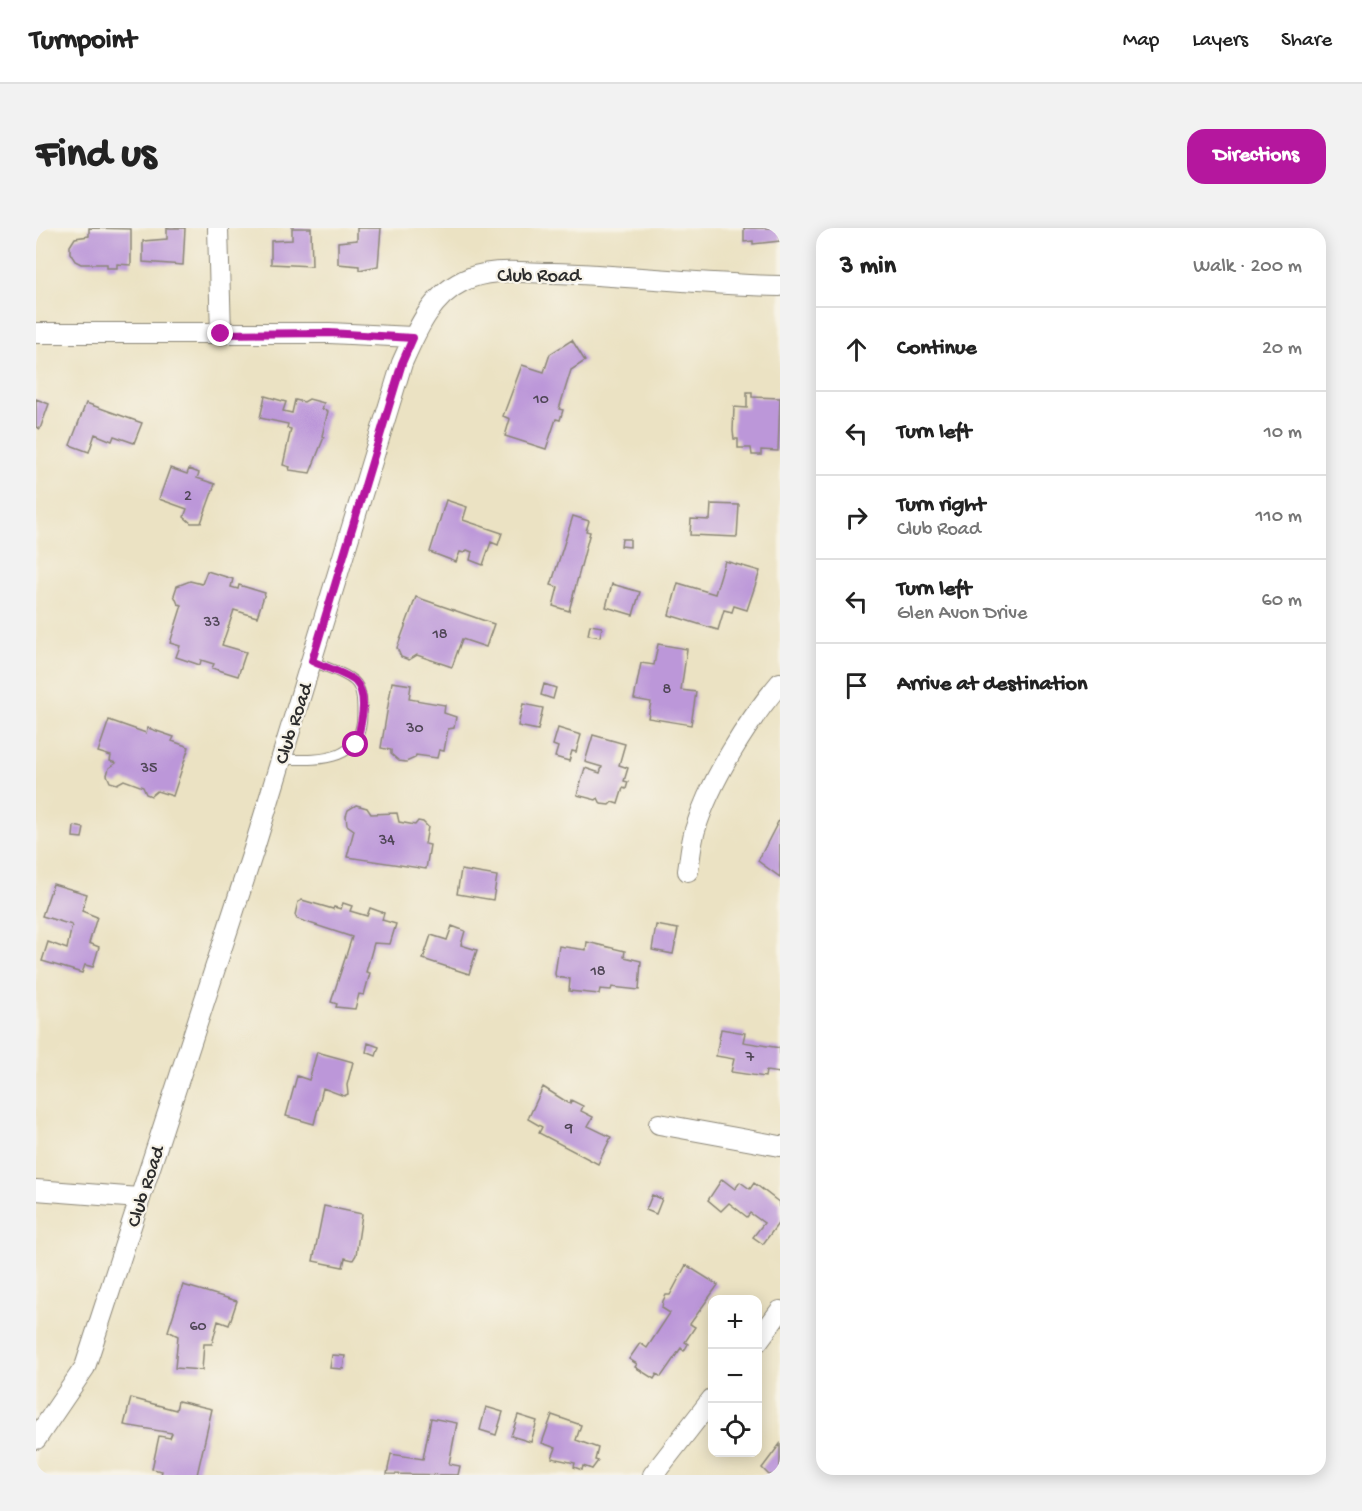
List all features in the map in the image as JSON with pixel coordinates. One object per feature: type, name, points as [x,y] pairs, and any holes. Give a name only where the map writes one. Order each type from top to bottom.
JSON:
[{"type":"street","points":[[218,228],[221,334]]},
{"type":"street","name":"Club Road","points":[[36,1439],[85,1367],[253,852],[402,363],[430,309],[451,288],[492,272],[583,274],[780,286]]},
{"type":"street","points":[[36,333],[329,333],[413,338]]},
{"type":"street","points":[[688,871],[695,830],[714,785],[759,708],[780,683]]},
{"type":"street","points":[[659,1124],[780,1146]]},
{"type":"street","points":[[36,1190],[140,1198]]},
{"type":"street","points":[[762,1337],[777,1321]]},
{"type":"street","points":[[653,1475],[709,1403]]},
{"type":"lane","points":[[280,759],[312,760],[342,755],[356,745],[362,720],[362,696],[355,681],[312,661]]},
{"type":"building","points":[[89,228],[131,229],[131,265],[117,264],[117,268],[107,268],[107,264],[81,264],[75,261],[70,253],[70,246],[75,238],[89,236]]},
{"type":"building","points":[[167,228],[185,228],[183,265],[143,262],[143,241],[167,239]]},
{"type":"building","points":[[292,228],[311,228],[312,266],[271,264],[271,241],[292,240]]},
{"type":"building","points":[[357,228],[381,228],[378,266],[359,270],[359,266],[338,264],[338,242],[357,240]]},
{"type":"building","points":[[744,228],[780,228],[780,241],[753,244],[753,241],[744,242]]},
{"type":"building","points":[[572,340],[585,361],[571,370],[559,409],[563,410],[560,420],[556,419],[546,449],[505,436],[510,419],[503,416],[522,365],[544,372],[550,354]]},
{"type":"building","points":[[747,392],[752,392],[752,397],[780,398],[778,451],[761,450],[761,455],[752,455],[751,448],[738,448],[738,439],[734,439],[733,431],[734,407],[747,408]]},
{"type":"building","points":[[265,396],[286,402],[283,411],[292,413],[295,400],[304,402],[309,399],[324,403],[322,409],[328,411],[322,436],[324,437],[310,473],[289,470],[290,467],[283,465],[291,429],[287,428],[288,424],[260,418]]},
{"type":"building","points":[[36,399],[49,404],[40,429],[36,427]]},
{"type":"building","points":[[86,403],[142,423],[134,443],[114,436],[112,441],[95,434],[89,452],[70,445]]},
{"type":"building","points":[[170,468],[187,474],[189,469],[199,473],[197,478],[215,484],[201,523],[191,523],[184,517],[187,509],[159,499]]},
{"type":"building","points":[[446,500],[467,507],[463,520],[502,533],[498,545],[491,542],[483,565],[470,560],[472,552],[467,550],[464,553],[460,552],[456,562],[430,552]]},
{"type":"building","points":[[711,504],[739,505],[737,537],[690,535],[691,519],[710,520]]},
{"type":"building","points":[[573,516],[589,521],[586,531],[590,532],[569,611],[553,606],[558,587],[551,585]]},
{"type":"building","points":[[622,539],[630,539],[630,547],[621,546]]},
{"type":"building","points":[[725,561],[760,571],[747,610],[734,606],[732,612],[724,610],[718,630],[669,615],[678,583],[715,594]]},
{"type":"building","points":[[207,571],[233,579],[231,587],[238,589],[239,585],[265,593],[257,617],[234,610],[222,645],[246,652],[238,676],[212,668],[214,664],[201,660],[200,665],[176,657],[180,646],[170,643],[182,605],[178,604],[174,595],[177,586],[190,581],[202,584]]},
{"type":"building","points":[[612,584],[640,592],[633,615],[606,607]]},
{"type":"building","points":[[416,597],[494,624],[486,647],[462,639],[452,667],[417,655],[409,660],[401,657],[397,648]]},
{"type":"building","points":[[590,625],[602,627],[600,637],[588,635]]},
{"type":"building","points":[[658,644],[687,649],[681,690],[696,692],[691,725],[648,718],[651,702],[634,699],[641,663],[654,665]]},
{"type":"building","points":[[392,682],[411,685],[409,699],[445,705],[444,713],[456,717],[454,728],[448,729],[444,751],[439,750],[437,758],[416,755],[415,758],[406,762],[399,761],[391,754],[391,750],[381,748]]},
{"type":"building","points":[[544,684],[556,688],[553,699],[541,695]]},
{"type":"building","points":[[523,704],[543,708],[538,730],[518,726]]},
{"type":"building","points":[[109,720],[146,733],[148,728],[174,737],[172,741],[189,747],[173,796],[157,791],[151,796],[146,794],[143,787],[124,780],[117,784],[110,782],[107,775],[109,768],[116,763],[110,761],[111,756],[98,752]]},
{"type":"building","points":[[558,728],[581,735],[576,752],[572,751],[569,761],[555,757],[558,747],[553,745]]},
{"type":"building","points":[[593,735],[625,744],[619,765],[628,768],[624,781],[628,782],[626,789],[623,788],[618,804],[612,802],[609,805],[601,804],[598,798],[596,800],[577,795],[585,768],[600,773],[602,767],[585,762]]},
{"type":"building","points":[[356,805],[367,808],[371,814],[397,813],[399,822],[415,825],[418,821],[423,822],[428,827],[425,844],[430,845],[426,869],[347,857],[354,830],[347,825],[346,816],[348,810]]},
{"type":"building","points":[[780,818],[780,877],[758,861]]},
{"type":"building","points":[[74,826],[84,828],[82,838],[73,837]]},
{"type":"building","points":[[461,870],[497,876],[493,900],[457,894]]},
{"type":"building","points":[[53,884],[87,894],[82,911],[97,917],[89,943],[99,947],[93,967],[85,965],[82,973],[42,961],[48,942],[67,949],[72,925],[42,916]]},
{"type":"building","points":[[302,900],[333,909],[334,907],[341,909],[343,903],[352,906],[350,911],[367,916],[370,908],[384,913],[382,920],[396,924],[390,944],[374,943],[366,972],[370,973],[364,995],[359,994],[355,1009],[336,1007],[337,1004],[331,1002],[352,937],[297,919],[295,915],[298,902]]},
{"type":"building","points":[[656,925],[678,929],[673,954],[652,950]]},
{"type":"building","points":[[452,926],[465,931],[461,945],[477,950],[469,974],[423,959],[431,935],[447,940]]},
{"type":"building","points":[[587,942],[625,951],[624,957],[641,961],[639,990],[612,987],[611,990],[600,989],[599,994],[569,991],[570,979],[556,977],[555,974],[559,946],[586,950]]},
{"type":"building","points":[[721,1029],[745,1033],[743,1042],[780,1048],[780,1073],[766,1071],[765,1077],[731,1072],[734,1059],[716,1056]]},
{"type":"building","points":[[368,1043],[379,1047],[376,1056],[366,1052]]},
{"type":"building","points":[[317,1052],[353,1062],[347,1085],[348,1094],[344,1096],[323,1088],[314,1124],[286,1116],[297,1076],[309,1080]]},
{"type":"building","points":[[543,1087],[570,1104],[571,1100],[583,1106],[581,1111],[593,1117],[588,1126],[611,1137],[598,1164],[539,1133],[542,1127],[528,1119]]},
{"type":"building","points":[[722,1179],[735,1189],[740,1182],[750,1189],[754,1183],[780,1203],[780,1221],[763,1244],[753,1237],[764,1223],[750,1213],[747,1217],[729,1203],[721,1211],[708,1200]]},
{"type":"building","points":[[652,1195],[662,1199],[656,1214],[646,1210]]},
{"type":"building","points":[[324,1206],[362,1214],[356,1255],[353,1260],[345,1258],[343,1267],[313,1261]]},
{"type":"building","points":[[686,1265],[718,1285],[711,1295],[708,1295],[708,1299],[690,1324],[695,1327],[685,1342],[688,1344],[684,1351],[681,1348],[661,1377],[657,1374],[654,1379],[635,1367],[637,1364],[629,1359],[640,1343],[647,1348],[670,1313],[662,1308],[666,1295],[670,1295]]},
{"type":"building","points":[[183,1285],[237,1301],[229,1325],[218,1321],[212,1344],[204,1344],[202,1370],[175,1368],[178,1336],[168,1331]]},
{"type":"building","points":[[332,1355],[345,1356],[343,1369],[330,1368]]},
{"type":"building","points":[[131,1398],[176,1410],[178,1401],[212,1409],[197,1475],[161,1475],[162,1471],[152,1469],[159,1436],[170,1438],[172,1433],[124,1425]]},
{"type":"building","points":[[486,1407],[503,1412],[496,1435],[480,1430]]},
{"type":"building","points":[[518,1415],[537,1421],[531,1442],[511,1436]]},
{"type":"building","points":[[552,1415],[581,1425],[576,1440],[598,1448],[595,1460],[598,1461],[592,1469],[583,1466],[582,1470],[574,1467],[575,1463],[552,1458],[556,1448],[542,1443]]},
{"type":"building","points":[[431,1418],[457,1423],[449,1464],[460,1466],[458,1475],[387,1474],[391,1454],[423,1459]]},
{"type":"building","points":[[780,1444],[780,1472],[778,1475],[769,1475],[762,1468]]},
{"type":"route","points":[[221,334],[329,333],[413,338],[402,363],[312,661],[355,681],[362,696],[362,720],[356,745]]}]
